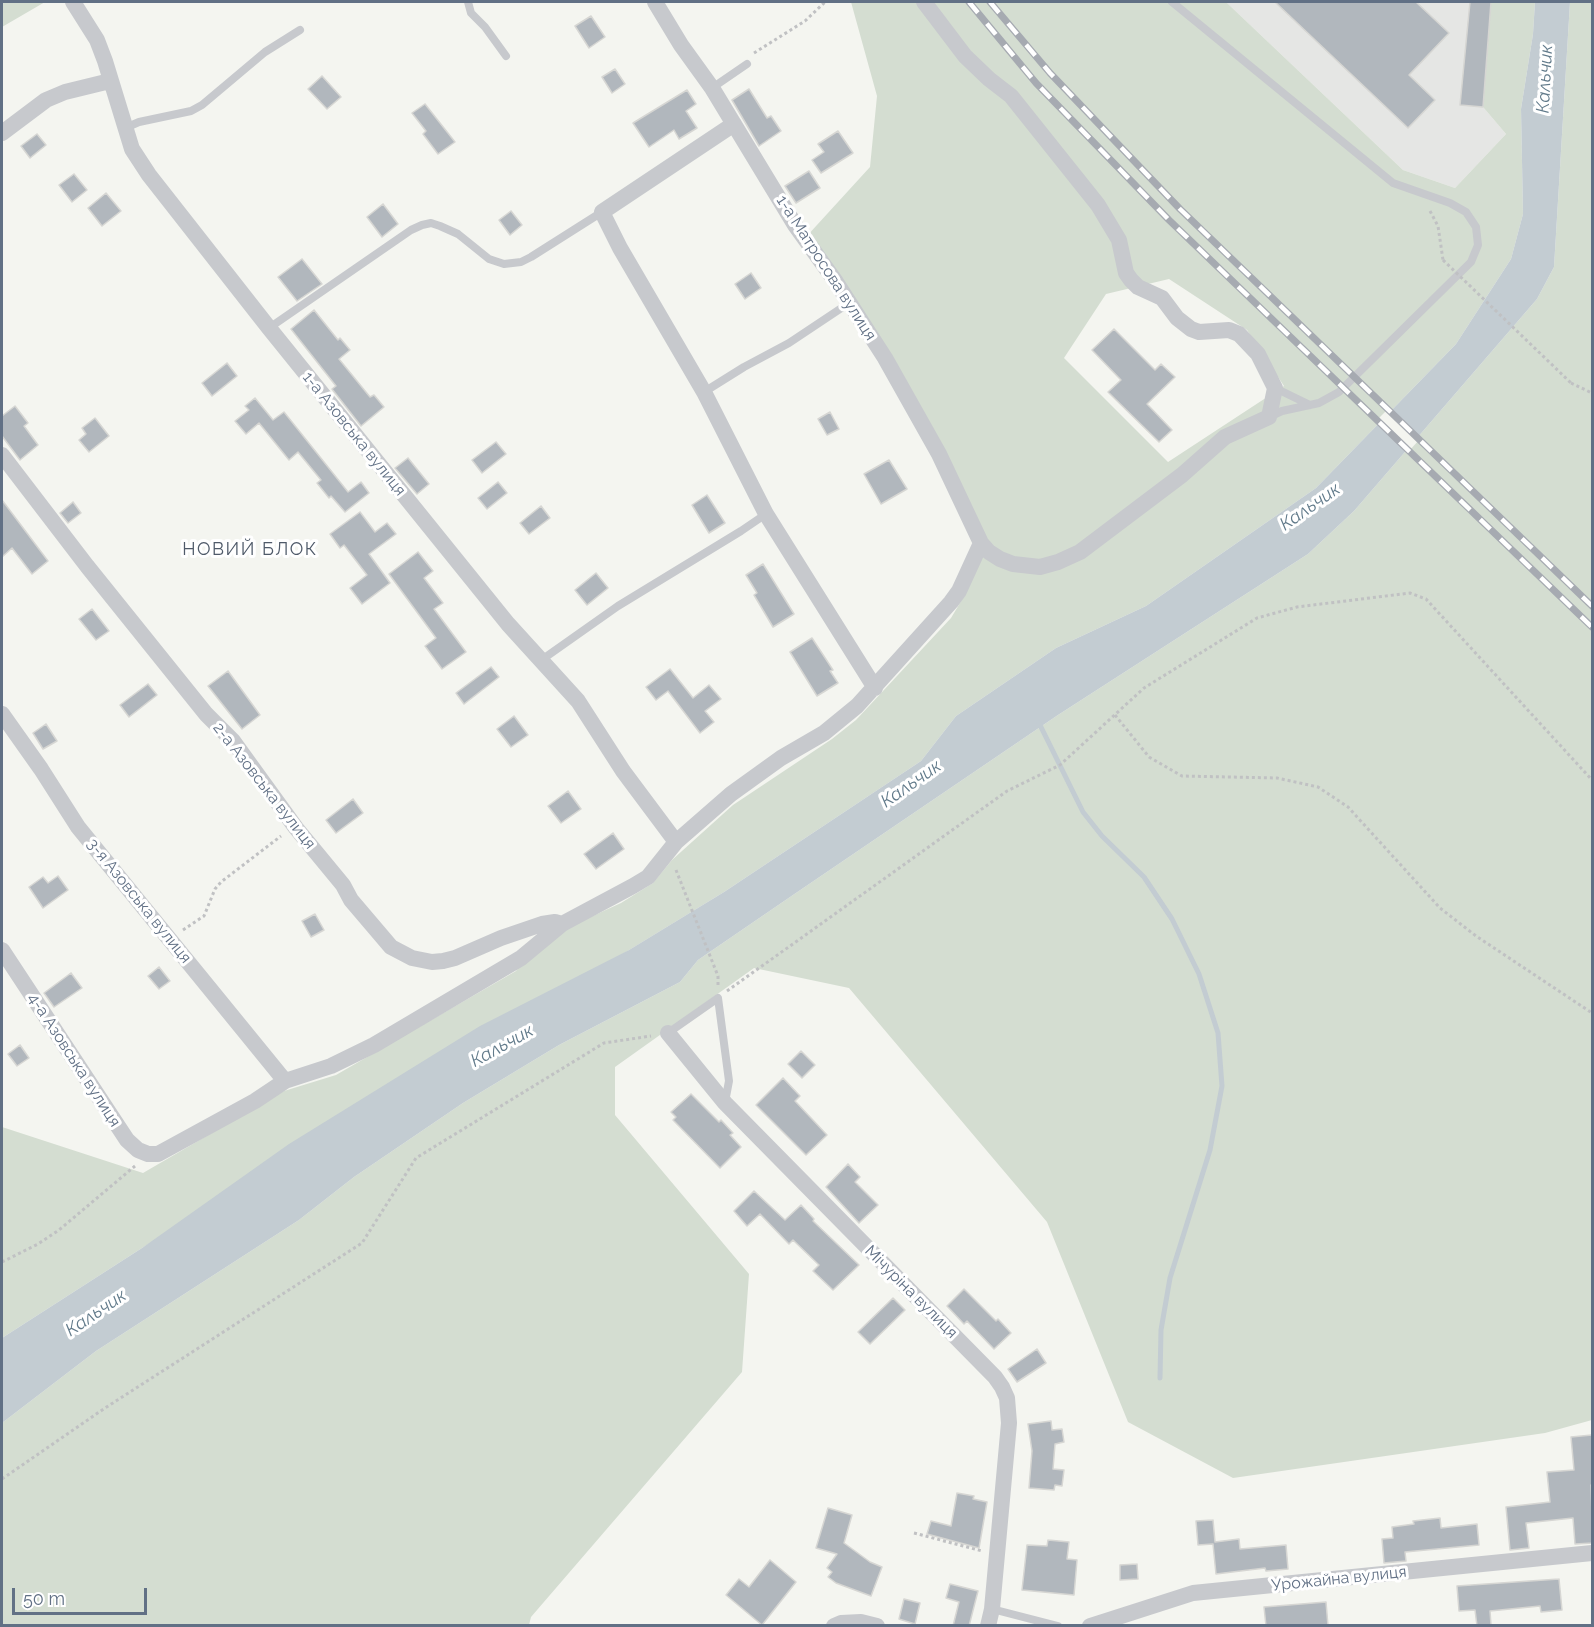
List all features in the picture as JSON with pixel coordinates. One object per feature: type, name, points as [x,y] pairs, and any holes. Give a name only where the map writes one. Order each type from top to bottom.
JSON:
[{"type":"street","name":"1-а Азовська вулиця","points":[[73,2],[97,40],[132,149],[149,175],[269,328],[508,624],[578,701],[672,847]]},
{"type":"street","name":"1-а Матросова вулиця","points":[[655,2],[681,45],[712,88],[795,225],[885,358],[927,432],[981,543]]},
{"type":"street","points":[[152,1154],[255,1101],[285,1081],[331,1066],[365,1050],[521,958],[562,924],[648,877],[672,847],[731,794],[782,758],[824,733],[875,688],[959,591],[981,543],[989,552],[1013,564],[1040,567],[1058,562],[1080,552],[1182,475],[1226,437],[1269,417],[1275,387],[1258,354],[1239,334],[1229,330],[1199,332],[1191,329],[1177,318],[1162,298],[1138,287],[1131,280],[1126,273],[1119,240],[1098,205],[1011,96],[965,56],[924,2]]},
{"type":"street","points":[[2,133],[46,100],[64,92],[110,81]]},
{"type":"street","points":[[734,124],[602,212],[620,248],[704,392],[766,514],[875,688]]},
{"type":"street","name":"2-а Азовська вулиця","points":[[2,455],[87,566],[206,714],[233,741],[294,825],[343,885],[351,900],[391,947],[412,958],[432,962],[448,960],[542,924],[555,922],[562,924]]},
{"type":"street","name":"3-я Азовська вулиця","points":[[2,714],[78,827],[285,1081]]},
{"type":"street","name":"4-а Азовська вулиця","points":[[2,950],[127,1140],[138,1150],[152,1154]]},
{"type":"street","name":"Мічуріна вулиця","points":[[668,1033],[725,1103],[987,1368],[1002,1387],[1007,1398],[1010,1423],[992,1609],[988,1626]]},
{"type":"street","name":"Урожайна вулиця","points":[[1090,1626],[1193,1593],[1593,1554]]},
{"type":"street","points":[[834,1626],[841,1623],[861,1622],[876,1626]]},
{"type":"lane","points":[[468,2],[471,13],[485,27],[506,56]]},
{"type":"lane","points":[[1172,2],[1393,183],[1450,203],[1466,212],[1476,227],[1478,245],[1472,262],[1339,392],[1319,403],[1282,411],[1269,417]]},
{"type":"lane","points":[[125,128],[191,111],[202,105],[266,52],[300,30]]},
{"type":"lane","points":[[712,88],[747,64]]},
{"type":"lane","points":[[269,328],[411,230],[422,225],[440,226],[458,234],[489,259],[504,264],[520,262],[531,257],[602,212]]},
{"type":"lane","points":[[704,392],[789,343],[849,303]]},
{"type":"lane","points":[[1275,387],[1310,405]]},
{"type":"lane","points":[[540,661],[618,606],[766,514]]},
{"type":"lane","points":[[668,1033],[718,998],[729,1081],[725,1103]]},
{"type":"lane","points":[[992,1609],[1058,1626]]},
{"type":"path","points":[[747,64],[757,50],[799,25],[825,2]]},
{"type":"path","points":[[1438,226],[1443,260],[1571,383],[1593,393]]},
{"type":"path","points":[[718,998],[1007,790],[1060,765],[1144,688],[1257,618],[1297,607],[1410,592],[1426,599],[1593,780]]},
{"type":"path","points":[[1115,715],[1149,757],[1182,776],[1277,778],[1318,787],[1348,807],[1440,908],[1476,936],[1593,1013]]},
{"type":"path","points":[[169,939],[204,916],[212,894],[221,882],[294,825]]},
{"type":"path","points":[[672,847],[687,899],[718,976]]},
{"type":"path","points":[[2,1479],[105,1408],[362,1243],[416,1158],[604,1043],[668,1033]]},
{"type":"path","points":[[2,1262],[38,1244],[58,1230],[152,1154]]},
{"type":"path","points":[[914,1533],[997,1556]]},
{"type":"shaded area","points":[[2,2],[45,2],[2,27]]},
{"type":"shaded area","points":[[851,2],[1226,2],[1403,170],[1455,188],[1506,134],[1483,107],[1491,2],[1535,2],[1533,34],[1521,109],[1523,214],[1511,259],[1456,344],[1316,488],[1146,606],[1056,648],[956,716],[921,761],[724,892],[142,1248],[2,1338],[2,1127],[143,1173],[284,1091],[336,1075],[516,971],[538,941],[621,903],[653,883],[672,860],[733,805],[832,739],[856,720],[951,618],[963,598],[979,543],[888,362],[806,237],[870,167],[877,96]],"holes":[[[1169,279],[1247,330],[1284,386],[1168,462],[1064,358],[1106,294]]]},
{"type":"shaded area","points":[[1226,2],[1491,2],[1483,107],[1506,134],[1455,188],[1403,170]]},
{"type":"shaded area","points":[[1570,2],[1592,2],[1592,1420],[1545,1433],[1233,1478],[1128,1422],[1047,1222],[849,988],[754,968],[615,1067],[615,1115],[749,1274],[742,1372],[531,1617],[529,1625],[2,1625],[2,1423],[96,1351],[299,1220],[354,1177],[463,1103],[559,1045],[680,982],[698,960],[793,895],[1058,715],[1308,554],[1354,511],[1537,299],[1554,267]]},
{"type":"water","name":"Кальчик","points":[[1535,2],[1570,2],[1554,267],[1537,299],[1354,511],[1308,554],[1058,715],[793,895],[698,960],[680,982],[559,1045],[463,1103],[354,1177],[299,1220],[96,1351],[2,1423],[2,1338],[142,1248],[289,1144],[480,1026],[629,950],[724,892],[921,761],[956,716],[1056,648],[1146,606],[1316,488],[1456,344],[1511,259],[1523,214],[1521,109],[1533,34]]},
{"type":"pier","points":[[1388,409],[1420,439],[1409,451],[1377,420]]},
{"type":"building","points":[[1275,2],[1416,2],[1449,33],[1409,75],[1435,100],[1408,128]]},
{"type":"building","points":[[1470,2],[1491,2],[1483,107],[1460,105]]},
{"type":"building","points":[[591,16],[605,37],[589,48],[575,26]]},
{"type":"building","points":[[615,69],[625,84],[612,93],[602,77]]},
{"type":"building","points":[[322,76],[341,97],[327,109],[308,89]]},
{"type":"building","points":[[749,89],[767,118],[771,116],[781,131],[759,146],[732,100]]},
{"type":"building","points":[[687,90],[696,104],[686,111],[697,128],[679,139],[674,130],[649,147],[633,123]]},
{"type":"building","points":[[425,104],[455,142],[438,154],[423,134],[426,131],[412,113]]},
{"type":"building","points":[[838,131],[853,153],[821,173],[812,160],[824,152],[818,144]]},
{"type":"building","points":[[37,134],[46,145],[30,158],[21,146]]},
{"type":"building","points":[[809,171],[820,188],[796,203],[785,186]]},
{"type":"building","points":[[74,174],[87,190],[72,202],[59,185]]},
{"type":"building","points":[[106,193],[121,211],[102,226],[88,208]]},
{"type":"building","points":[[383,204],[398,224],[382,237],[367,217]]},
{"type":"building","points":[[511,211],[522,225],[510,235],[499,220]]},
{"type":"building","points":[[302,259],[322,284],[297,301],[278,277]]},
{"type":"building","points":[[751,273],[761,288],[745,299],[735,284]]},
{"type":"building","points":[[314,310],[338,340],[340,338],[350,350],[339,359],[370,397],[374,395],[384,407],[361,426],[332,389],[336,386],[291,329]]},
{"type":"building","points":[[1114,329],[1155,370],[1161,364],[1175,377],[1147,404],[1172,430],[1159,442],[1108,392],[1121,380],[1092,350]]},
{"type":"building","points":[[227,363],[237,376],[212,396],[202,383]]},
{"type":"building","points":[[255,398],[273,420],[284,412],[348,492],[361,482],[369,493],[345,512],[317,483],[321,480],[298,452],[289,460],[259,423],[246,434],[235,421],[249,410],[245,406]]},
{"type":"building","points":[[15,406],[28,423],[24,426],[38,445],[20,460],[2,436],[2,416]]},
{"type":"building","points":[[830,412],[839,429],[827,435],[818,419]]},
{"type":"building","points":[[95,418],[109,436],[89,452],[79,440],[86,434],[82,428]]},
{"type":"building","points":[[496,442],[506,454],[482,473],[472,460]]},
{"type":"building","points":[[408,458],[429,484],[417,494],[395,468]]},
{"type":"building","points":[[889,460],[907,489],[881,504],[864,474]]},
{"type":"building","points":[[498,482],[507,493],[487,509],[478,498]]},
{"type":"building","points":[[707,495],[725,523],[709,533],[692,505]]},
{"type":"building","points":[[2,500],[48,561],[32,574],[12,548],[2,557]]},
{"type":"building","points":[[73,502],[81,513],[68,523],[60,513]]},
{"type":"building","points":[[541,506],[550,518],[529,534],[520,523]]},
{"type":"building","points":[[360,512],[375,532],[387,523],[396,534],[369,554],[390,583],[362,604],[350,588],[367,575],[344,545],[340,548],[330,534]]},
{"type":"building","points":[[418,552],[433,571],[424,578],[443,603],[434,609],[466,652],[442,669],[425,646],[436,638],[389,574]]},
{"type":"building","points":[[763,564],[794,614],[773,627],[754,595],[757,593],[746,575]]},
{"type":"building","points":[[596,573],[608,588],[587,605],[575,590]]},
{"type":"building","points":[[92,609],[109,631],[96,640],[79,619]]},
{"type":"building","points":[[812,638],[833,670],[830,671],[838,683],[817,696],[790,652]]},
{"type":"building","points":[[491,667],[499,677],[464,704],[456,693]]},
{"type":"building","points":[[670,669],[693,698],[709,685],[721,699],[705,711],[714,722],[700,733],[668,691],[656,700],[646,687]]},
{"type":"building","points":[[228,671],[260,715],[242,729],[208,686]]},
{"type":"building","points":[[148,684],[157,695],[129,717],[120,705]]},
{"type":"building","points":[[514,716],[528,735],[511,747],[497,729]]},
{"type":"building","points":[[46,724],[57,741],[43,749],[33,733]]},
{"type":"building","points":[[568,791],[581,809],[561,823],[548,806]]},
{"type":"building","points":[[353,799],[363,813],[336,833],[326,820]]},
{"type":"building","points":[[613,833],[624,849],[596,869],[584,854]]},
{"type":"building","points":[[58,876],[68,890],[43,908],[29,887],[43,877],[48,883]]},
{"type":"building","points":[[315,914],[324,930],[311,937],[302,921]]},
{"type":"building","points":[[159,967],[170,981],[159,989],[148,976]]},
{"type":"building","points":[[71,973],[82,988],[54,1007],[44,993]]},
{"type":"building","points":[[20,1045],[29,1058],[17,1066],[8,1054]]},
{"type":"building","points":[[801,1051],[815,1065],[802,1078],[788,1064]]},
{"type":"building","points":[[783,1078],[800,1096],[795,1101],[827,1135],[806,1155],[756,1105]]},
{"type":"building","points":[[691,1094],[719,1122],[721,1120],[733,1133],[730,1135],[741,1147],[720,1168],[673,1120],[676,1117],[671,1112]]},
{"type":"building","points":[[848,1164],[860,1177],[855,1182],[878,1205],[859,1223],[826,1187]]},
{"type":"building","points":[[754,1191],[785,1220],[801,1205],[814,1219],[813,1221],[859,1265],[833,1290],[813,1271],[819,1265],[793,1240],[789,1244],[760,1214],[747,1226],[734,1211]]},
{"type":"building","points":[[964,1289],[1011,1333],[994,1349],[967,1321],[964,1324],[947,1306]]},
{"type":"building","points":[[893,1298],[905,1310],[870,1344],[858,1332]]},
{"type":"building","points":[[1037,1349],[1046,1363],[1017,1382],[1008,1369]]},
{"type":"building","points":[[1051,1421],[1052,1430],[1062,1429],[1064,1442],[1055,1444],[1053,1469],[1064,1470],[1062,1486],[1055,1485],[1054,1490],[1029,1488],[1032,1451],[1028,1424]]},
{"type":"building","points":[[1592,1435],[1593,1543],[1575,1544],[1573,1518],[1526,1523],[1529,1548],[1510,1550],[1506,1507],[1550,1502],[1547,1472],[1574,1470],[1571,1437]]},
{"type":"building","points":[[957,1493],[974,1496],[973,1499],[987,1502],[979,1548],[927,1534],[931,1521],[951,1526]]},
{"type":"building","points":[[828,1508],[852,1515],[844,1543],[870,1562],[882,1567],[871,1596],[836,1583],[828,1577],[832,1572],[827,1568],[837,1554],[816,1548]]},
{"type":"building","points":[[1440,1518],[1441,1528],[1477,1524],[1479,1545],[1405,1552],[1406,1561],[1384,1563],[1382,1539],[1393,1538],[1392,1527],[1414,1524],[1413,1521]]},
{"type":"building","points":[[1213,1520],[1215,1542],[1239,1539],[1240,1549],[1286,1545],[1288,1569],[1266,1571],[1265,1568],[1216,1574],[1213,1544],[1198,1545],[1196,1521]]},
{"type":"building","points":[[1048,1540],[1069,1542],[1067,1559],[1077,1560],[1074,1595],[1022,1590],[1027,1545],[1047,1546]]},
{"type":"building","points":[[770,1560],[796,1582],[762,1625],[726,1595],[739,1579],[749,1587]]},
{"type":"building","points":[[1137,1564],[1138,1579],[1120,1580],[1120,1565]]},
{"type":"building","points":[[1559,1579],[1562,1610],[1541,1612],[1540,1606],[1490,1611],[1491,1625],[1483,1626],[1477,1626],[1475,1610],[1459,1611],[1457,1586]]},
{"type":"building","points":[[950,1584],[978,1591],[969,1626],[953,1626],[959,1602],[946,1598]]},
{"type":"building","points":[[904,1599],[920,1603],[915,1624],[899,1619]]},
{"type":"building","points":[[1326,1602],[1328,1626],[1266,1626],[1264,1607]]},
{"type":"waterway","points":[[1039,723],[1083,812],[1102,836],[1144,877],[1172,919],[1199,974],[1218,1033],[1222,1086],[1210,1150],[1170,1278],[1161,1330],[1160,1378]]},
{"type":"railway","points":[[969,2],[1036,83],[1169,220],[1592,627]]},
{"type":"railway","points":[[990,2],[1050,73],[1180,209],[1592,606]]},
{"type":"district","name":"НОВИЙ БЛОК","points":[[250,550]]}]
